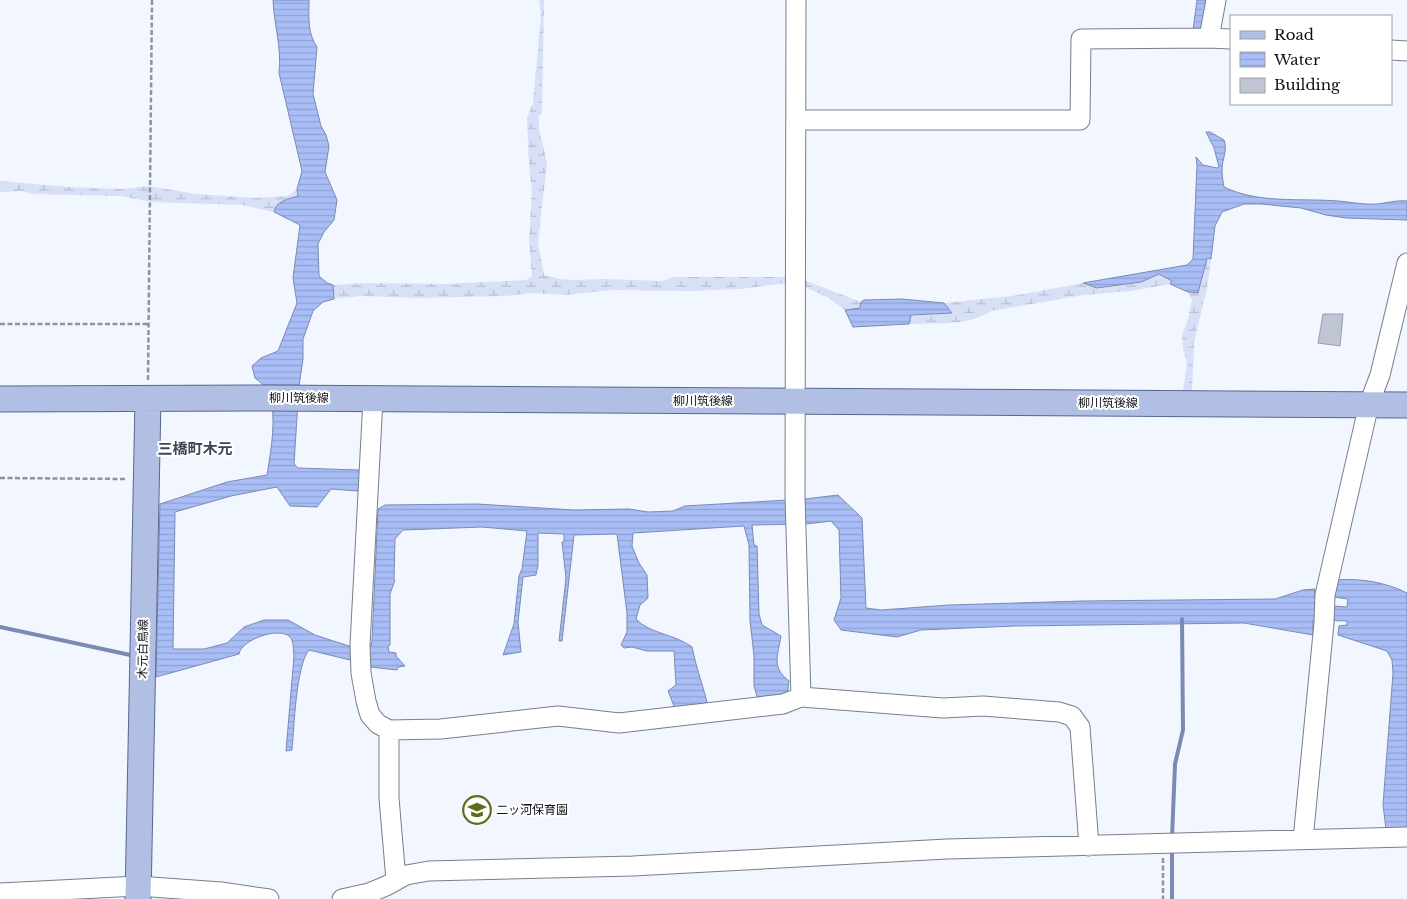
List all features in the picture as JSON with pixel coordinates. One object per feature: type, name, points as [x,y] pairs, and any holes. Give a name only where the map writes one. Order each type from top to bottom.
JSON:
[{"type":"main road","name":"柳川筑後線","points":[[0,399],[298,398],[1407,405]]},
{"type":"main road","name":"木元白鳥線","points":[[138,892],[148,399]]},
{"type":"street","points":[[796,0],[795,529],[800,697]]},
{"type":"street","points":[[1210,38],[1216,0]]},
{"type":"street","points":[[796,120],[1080,120],[1081,39],[1230,39]]},
{"type":"street","points":[[1392,50],[1407,51]]},
{"type":"street","points":[[1303,840],[1324,623],[1325,595],[1369,404],[1380,374],[1407,263]]},
{"type":"street","points":[[373,399],[360,645],[361,673],[366,701],[370,715],[378,724],[389,730],[441,729],[558,716],[619,723],[783,704],[800,697],[943,708],[983,706],[1059,712],[1072,716],[1080,727],[1089,846]]},
{"type":"street","points":[[389,730],[391,883]]},
{"type":"street","points":[[342,899],[367,895],[406,875],[429,871],[633,866],[937,850],[1407,837]]},
{"type":"street","points":[[0,893],[221,892],[269,899]]},
{"type":"path","points":[[148,399],[152,0]]},
{"type":"path","points":[[0,324],[149,324]]},
{"type":"path","points":[[0,478],[146,479]]},
{"type":"path","points":[[1163,844],[1163,899]]},
{"type":"green space","points":[[539,0],[544,0],[542,113],[539,116],[539,129],[547,163],[538,242],[544,275],[574,280],[663,281],[674,277],[796,277],[861,302],[860,308],[845,310],[829,298],[794,282],[740,289],[690,291],[611,290],[566,295],[530,293],[505,296],[419,298],[360,296],[334,299],[333,285],[366,283],[446,284],[527,280],[532,276],[529,242],[532,191],[527,118],[533,103],[541,15]]},
{"type":"green space","points":[[0,181],[68,187],[122,189],[149,186],[196,194],[256,198],[287,196],[297,189],[298,196],[280,203],[274,212],[242,205],[152,202],[121,196],[33,194],[22,191],[0,192]]},
{"type":"green space","points":[[1207,258],[1211,259],[1207,288],[1194,342],[1192,392],[1183,391],[1187,363],[1182,335],[1192,300],[1188,292],[1198,293]]},
{"type":"green space","points":[[1159,274],[1172,281],[1170,284],[1131,291],[1083,295],[991,311],[982,316],[962,321],[909,324],[911,315],[952,313],[944,303],[1012,296],[1083,283],[1098,289],[1141,282]]},
{"type":"water","points":[[273,0],[309,0],[310,30],[317,47],[313,94],[321,126],[329,146],[325,172],[337,200],[334,220],[324,232],[318,244],[319,276],[327,283],[333,285],[334,299],[323,302],[313,311],[303,339],[294,464],[298,468],[359,470],[367,477],[363,494],[358,491],[331,489],[317,507],[290,506],[277,487],[231,496],[175,512],[173,649],[204,649],[227,643],[244,627],[264,620],[288,620],[315,635],[349,646],[371,646],[378,509],[385,505],[477,504],[574,510],[629,509],[648,512],[673,511],[685,506],[805,499],[838,495],[862,518],[866,608],[881,610],[949,605],[1083,601],[1275,599],[1303,590],[1315,589],[1314,598],[1332,603],[1332,606],[1347,607],[1348,599],[1333,597],[1336,580],[1363,580],[1399,589],[1407,593],[1407,834],[1386,829],[1383,805],[1393,673],[1392,660],[1387,651],[1338,635],[1339,626],[1347,625],[1347,621],[1313,620],[1313,635],[1244,623],[1015,626],[921,630],[897,637],[841,630],[834,620],[841,598],[839,530],[831,521],[806,524],[752,525],[754,545],[757,546],[759,614],[762,625],[781,636],[777,661],[783,676],[789,681],[787,697],[759,703],[754,686],[754,656],[750,620],[749,545],[744,526],[633,533],[632,546],[639,563],[647,575],[648,598],[640,605],[636,619],[648,628],[678,639],[692,647],[709,710],[676,711],[668,691],[676,685],[674,651],[647,651],[632,647],[624,648],[621,645],[627,632],[627,613],[617,534],[574,535],[562,641],[559,641],[566,578],[562,542],[564,542],[564,534],[538,533],[538,565],[536,575],[523,577],[518,622],[521,652],[503,655],[514,624],[519,576],[522,569],[527,531],[482,527],[403,530],[395,539],[395,580],[390,594],[390,645],[388,646],[389,652],[396,653],[396,656],[405,666],[398,667],[397,670],[370,667],[309,650],[301,669],[298,683],[292,750],[286,751],[294,656],[292,641],[285,634],[278,633],[261,636],[246,644],[239,654],[156,677],[160,504],[227,482],[267,475],[273,433],[272,402],[270,390],[255,378],[252,366],[261,358],[278,351],[297,303],[293,278],[300,225],[274,212],[280,203],[298,196],[297,189],[302,171],[279,73],[280,64]]},
{"type":"water","points":[[1197,0],[1210,0],[1203,30],[1193,30]]},
{"type":"water","points":[[1206,132],[1210,132],[1224,140],[1225,148],[1222,170],[1224,187],[1251,196],[1266,198],[1324,200],[1362,204],[1407,201],[1407,220],[1346,218],[1301,208],[1244,204],[1222,212],[1215,226],[1211,259],[1207,258],[1198,293],[1188,292],[1170,284],[1172,281],[1159,274],[1141,282],[1097,288],[1083,283],[1187,265],[1193,259],[1196,157],[1203,165],[1219,167],[1214,148]]},
{"type":"water","points":[[902,299],[944,303],[952,313],[911,315],[909,324],[853,327],[845,310],[860,308],[861,302],[864,300]]},
{"type":"building","points":[[1323,314],[1343,314],[1340,346],[1318,343]]},
{"type":"waterway","points":[[1172,838],[1175,764],[1183,730],[1182,619]]},
{"type":"waterway","points":[[0,627],[135,656]]},
{"type":"waterway","points":[[1172,848],[1172,899]]},
{"type":"place","name":"二ッ河保育園","points":[[477,810]]},
{"type":"district","name":"三橋町木元","points":[[195,449]]}]
